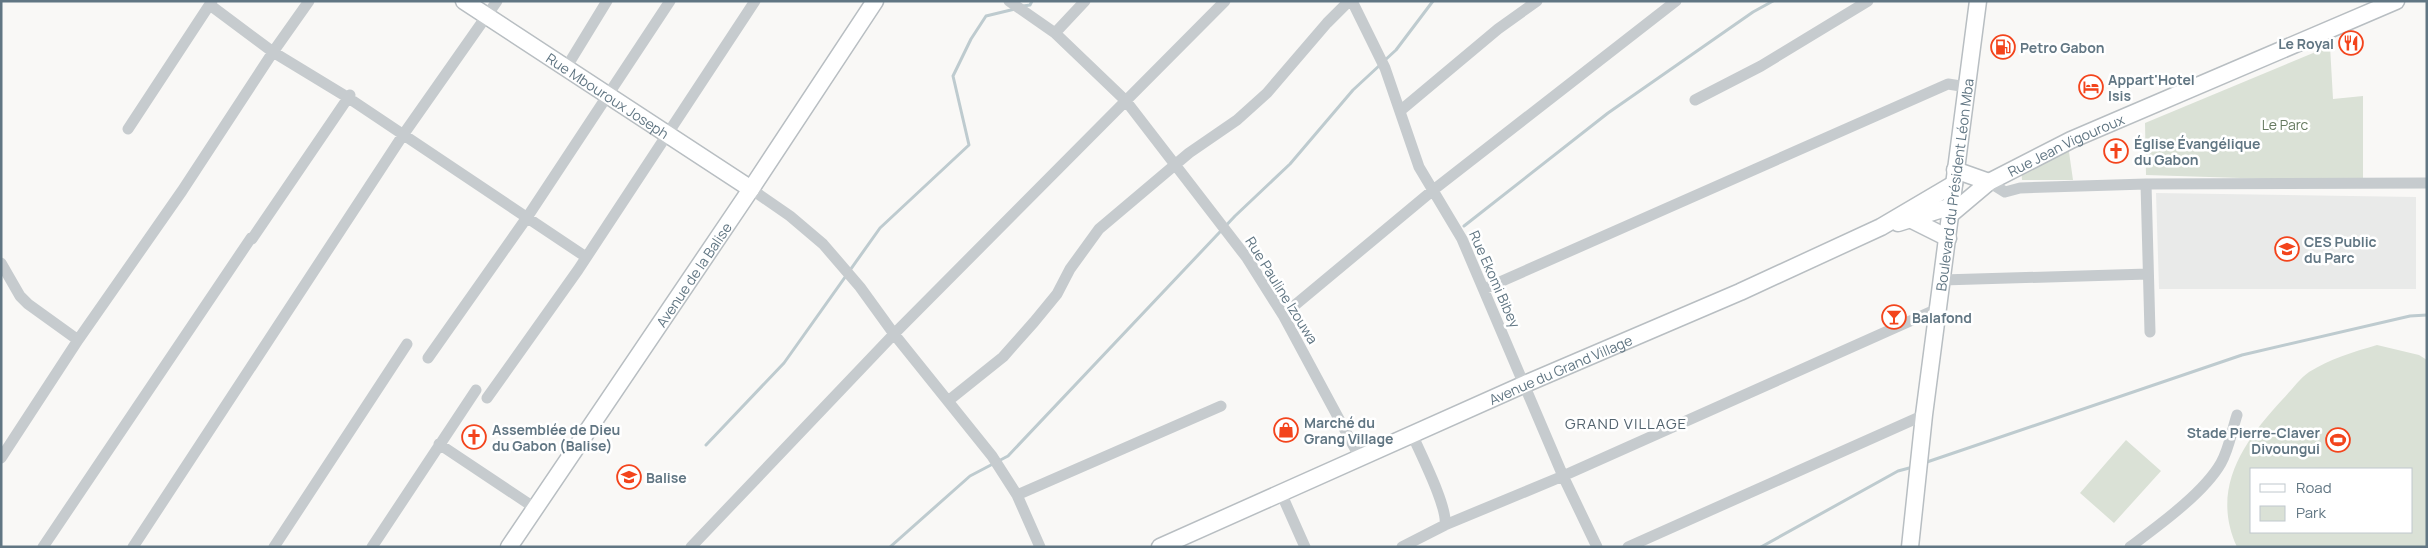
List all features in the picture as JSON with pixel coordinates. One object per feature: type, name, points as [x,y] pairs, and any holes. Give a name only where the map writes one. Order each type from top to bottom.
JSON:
[{"type":"street","points":[[1,458],[78,340],[182,191],[273,52],[309,1]]},
{"type":"street","name":"Rue Mbouroux Joseph","points":[[464,1],[752,189]]},
{"type":"street","points":[[133,547],[403,135],[497,1]]},
{"type":"street","points":[[566,68],[607,1]]},
{"type":"street","points":[[428,358],[528,216],[670,1]]},
{"type":"street","points":[[487,398],[586,257],[755,1]]},
{"type":"street","name":"Avenue de la Balise","points":[[509,547],[752,189],[875,1]]},
{"type":"street","points":[[1055,33],[1085,1]]},
{"type":"street","points":[[691,547],[894,334],[1225,1]]},
{"type":"street","points":[[948,402],[1003,357],[1034,322],[1057,294],[1070,270],[1098,229],[1189,154],[1237,120],[1267,93],[1327,23],[1350,1]]},
{"type":"street","name":"Rue Ekomi Bibey","points":[[1350,1],[1385,68],[1419,167],[1462,239],[1563,476],[1597,547]]},
{"type":"street","points":[[1400,111],[1498,29],[1536,1]]},
{"type":"street","points":[[1283,315],[1432,191],[1676,1]]},
{"type":"street","points":[[1695,100],[1761,66],[1868,1]]},
{"type":"street","name":"Boulevard du Président Léon Mba","points":[[1910,547],[1937,309],[1952,210],[1954,177],[1978,1]]},
{"type":"street","name":"Rue Jean Vigouroux","points":[[1952,210],[1989,182],[2071,140],[2396,1]]},
{"type":"street","name":"Rue Pauline Izouwa","points":[[1009,2],[1055,33],[1126,101],[1247,258],[1283,315],[1360,458]]},
{"type":"street","points":[[128,129],[211,3],[273,52],[349,96],[403,135],[528,216],[586,257]]},
{"type":"street","points":[[1484,289],[1948,84],[1967,87]]},
{"type":"street","points":[[43,547],[349,96]]},
{"type":"street","points":[[1954,177],[1989,182],[2005,192],[2020,188],[2146,184],[2427,183]]},
{"type":"street","name":"Avenue du Grand Village","points":[[1160,547],[1525,384],[1740,292],[1881,226],[1954,177]]},
{"type":"street","points":[[2146,184],[2150,332]]},
{"type":"street","points":[[752,189],[790,216],[823,244],[854,279],[894,334],[992,456],[1017,495],[1040,547]]},
{"type":"street","points":[[1881,226],[1952,210]]},
{"type":"street","points":[[1912,220],[1948,238]]},
{"type":"street","points":[[1,263],[24,300],[78,340]]},
{"type":"street","points":[[1942,280],[2148,274]]},
{"type":"street","points":[[1402,547],[1445,524],[1563,476],[1937,309]]},
{"type":"street","points":[[274,547],[407,344]]},
{"type":"street","points":[[372,547],[476,390]]},
{"type":"street","points":[[1017,495],[1221,406]]},
{"type":"street","points":[[1628,547],[1924,415]]},
{"type":"street","points":[[2130,547],[2182,505],[2214,473],[2222,462],[2237,415]]},
{"type":"street","points":[[1412,434],[1442,505],[1446,519],[1445,524]]},
{"type":"street","points":[[439,444],[535,508]]},
{"type":"street","points":[[1282,493],[1305,547]]},
{"type":"shaded area","name":"CES Public du Parc","points":[[2156,193],[2416,197],[2416,289],[2159,289]]},
{"type":"green space","name":"Le Parc","points":[[2330,46],[2333,99],[2363,96],[2363,182],[2146,175],[2145,123]]},
{"type":"green space","points":[[2068,145],[2073,180],[2022,180],[2021,166]]},
{"type":"green space","name":"Stade Pierre-Claver Divoungui","points":[[2377,345],[2419,355],[2427,360],[2427,547],[2237,547],[2230,526],[2227,505],[2229,486],[2235,467],[2244,449],[2268,416],[2302,378],[2317,367],[2350,353]]},
{"type":"green space","points":[[2126,440],[2161,471],[2114,523],[2080,493]]},
{"type":"waterway","points":[[1023,6],[1030,5],[1032,1]]},
{"type":"waterway","points":[[1384,61],[1396,50],[1433,1]]},
{"type":"waterway","points":[[1464,226],[1608,113],[1753,12],[1773,1]]},
{"type":"waterway","points":[[706,445],[784,363],[880,228],[969,145],[953,76],[971,39],[986,16],[1015,9]]},
{"type":"waterway","points":[[890,547],[970,476],[1008,456],[1235,216],[1290,164],[1353,90],[1380,65]]},
{"type":"waterway","points":[[1924,463],[2242,355],[2410,316],[2427,315]]},
{"type":"waterway","points":[[1761,547],[1898,471],[1913,467]]},
{"type":"place","name":"Le Royal","points":[[2351,43]]},
{"type":"place","name":"Petro Gabon","points":[[2003,47]]},
{"type":"place","name":"Appart'Hotel Isis","points":[[2091,87]]},
{"type":"place","name":"Église Évangélique du Gabon","points":[[2116,151]]},
{"type":"place","name":"CES Public du Parc","points":[[2287,249]]},
{"type":"place","name":"Balafond","points":[[1894,317]]},
{"type":"place","name":"Marché du Grang Village","points":[[1286,430]]},
{"type":"place","name":"Assemblée de Dieu du Gabon (Balise)","points":[[474,437]]},
{"type":"place","name":"Stade Pierre-Claver Divoungui","points":[[2338,440]]},
{"type":"place","name":"Balise","points":[[629,477]]},
{"type":"district","name":"GRAND VILLAGE","points":[[1626,423]]}]
